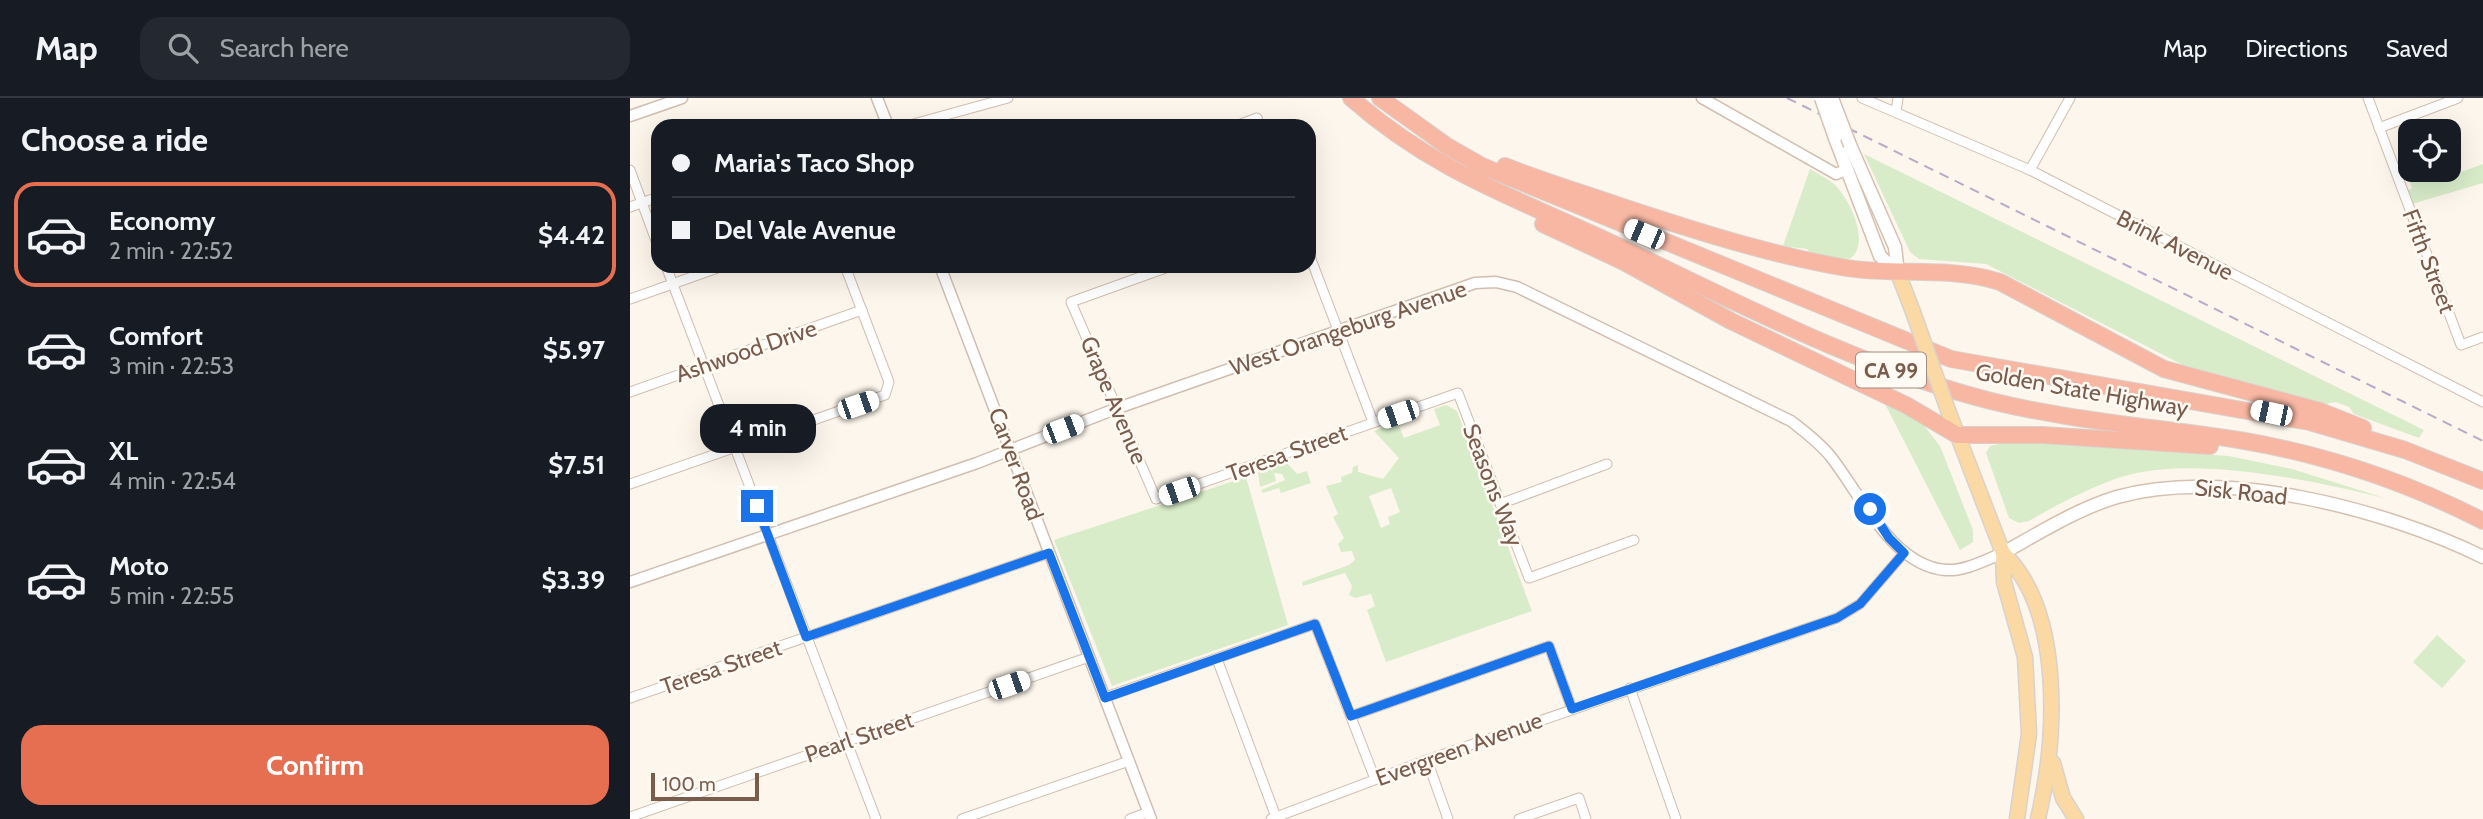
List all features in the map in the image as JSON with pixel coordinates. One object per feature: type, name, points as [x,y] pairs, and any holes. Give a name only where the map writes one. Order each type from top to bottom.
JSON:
[{"type":"highway","name":"Golden State Highway","points":[[1351,98],[1429,157],[1485,188],[1583,229],[1875,364],[1992,401],[2243,441],[2312,456],[2387,480],[2480,519]]},
{"type":"highway","name":"Golden State Highway","points":[[1380,98],[1447,146],[1512,180],[1951,359],[2025,374],[2251,409],[2344,430],[2406,450],[2483,481]]},
{"type":"highway","points":[[1401,115],[1514,169],[1708,235],[1783,256],[1852,269],[1969,274],[2000,282],[2164,369],[2347,420],[2406,450]]},
{"type":"highway","points":[[1429,157],[1528,217],[1624,262],[1731,321],[1906,405],[1957,435],[2043,435],[2212,446],[2290,458],[2480,519]]},
{"type":"main road","points":[[1821,98],[1880,256],[1898,273]]},
{"type":"main road","points":[[1832,98],[1895,247],[1898,273],[2003,553],[2004,582],[2025,657],[2030,709],[2027,762],[2017,819]]},
{"type":"main road","name":"Sisk Road","points":[[2003,553],[2071,516],[2114,498],[2157,489],[2193,486],[2280,495],[2345,507],[2400,523],[2483,557]]},
{"type":"main road","points":[[2003,553],[2018,567],[2039,620],[2051,695],[2055,779],[2076,819]]},
{"type":"main road","points":[[2038,819],[2052,743]]},
{"type":"street","points":[[630,116],[682,98]]},
{"type":"street","points":[[877,98],[885,119]]},
{"type":"street","points":[[925,119],[970,103],[1008,98]]},
{"type":"street","points":[[1702,98],[1836,174],[1846,170]]},
{"type":"street","name":"Brink Avenue","points":[[1862,98],[2030,170],[2483,401]]},
{"type":"street","points":[[1896,112],[1898,98]]},
{"type":"street","points":[[2030,170],[2067,98]]},
{"type":"street","name":"Fifth Street","points":[[2368,98],[2461,345],[2483,337]]},
{"type":"street","points":[[2379,128],[2458,98]]},
{"type":"street","points":[[630,170],[651,227]]},
{"type":"street","points":[[630,207],[651,199]]},
{"type":"street","points":[[1316,272],[1373,422]]},
{"type":"street","points":[[668,273],[876,819]]},
{"type":"street","points":[[630,299],[703,273]]},
{"type":"street","points":[[630,484],[883,396],[888,391],[889,382],[848,273]]},
{"type":"street","name":"Carver Road","points":[[943,273],[1150,816]]},
{"type":"street","name":"Grape Avenue","points":[[1152,273],[1071,302],[1156,499]]},
{"type":"street","name":"West Orangeburg Avenue","points":[[630,582],[768,536],[1338,329],[1475,284],[1496,282],[1517,288],[1791,421],[1829,454],[1889,538],[1904,553],[1945,570],[1964,568],[2003,553]]},
{"type":"street","name":"Ashwood Drive","points":[[630,392],[862,310]]},
{"type":"street","name":"Teresa Street","points":[[1156,499],[1458,393]]},
{"type":"street","name":"Seasons Way","points":[[1458,393],[1529,578],[1634,540]]},
{"type":"street","points":[[1500,504],[1607,464]]},
{"type":"street","name":"Teresa Street","points":[[630,698],[1049,553]]},
{"type":"street","name":"Evergreen Avenue","points":[[1273,818],[1630,688],[1837,618],[1860,604],[1904,553]]},
{"type":"street","points":[[1105,698],[1315,624],[1374,779]]},
{"type":"street","points":[[1351,716],[1549,646],[1572,709]]},
{"type":"street","name":"Pearl Street","points":[[630,817],[1089,657]]},
{"type":"street","points":[[1217,659],[1273,818]]},
{"type":"street","points":[[1630,688],[1676,819]]},
{"type":"street","points":[[1427,760],[1448,819]]},
{"type":"street","points":[[962,819],[1129,761]]},
{"type":"street","points":[[1519,819],[1579,799],[1586,819]]},
{"type":"street","points":[[1130,819],[1150,816]]},
{"type":"green space","points":[[1864,154],[2424,430],[2419,438],[2354,414],[2349,407],[2335,402],[2327,404],[2183,365],[1986,264],[1919,259],[1910,252]]},
{"type":"green space","points":[[2483,164],[2483,183],[2412,204],[2407,191],[2412,188],[2410,182],[2461,182],[2461,172]]},
{"type":"green space","points":[[1810,169],[1834,184],[1852,211],[1859,233],[1859,243],[1856,252],[1849,259],[1811,254],[1807,249],[1783,246]]},
{"type":"green space","points":[[1884,402],[1922,423],[1940,446],[1973,530],[1973,542],[1960,550]]},
{"type":"green space","points":[[1446,405],[1457,411],[1532,611],[1386,662],[1367,610],[1375,606],[1371,594],[1355,598],[1349,595],[1352,586],[1345,573],[1303,586],[1302,582],[1349,565],[1355,560],[1352,551],[1341,552],[1338,544],[1344,538],[1333,517],[1338,514],[1326,486],[1342,482],[1341,477],[1352,473],[1353,467],[1358,465],[1358,472],[1383,479],[1399,458],[1374,431],[1405,420],[1406,423],[1399,426],[1404,438],[1440,425],[1434,409]],"holes":[[[1391,488],[1400,512],[1388,517],[1390,524],[1381,528],[1369,496]]]},
{"type":"green space","points":[[2011,441],[2229,456],[2292,469],[2388,499],[2290,478],[2218,469],[2183,468],[2121,477],[2074,497],[2029,521],[2019,523],[2009,518],[1986,453],[1990,446]]},
{"type":"green space","points":[[1286,462],[1297,474],[1307,471],[1311,483],[1281,493],[1279,488],[1263,493],[1261,490],[1285,480],[1282,474],[1274,473],[1276,481],[1260,487],[1258,472]]},
{"type":"green space","points":[[1246,477],[1288,625],[1112,686],[1054,540]]},
{"type":"green space","points":[[2437,635],[2466,661],[2442,688],[2413,662]]},
{"type":"railway","points":[[1787,98],[2483,441]]},
{"type":"route","points":[[757,506],[806,637],[1049,553],[1105,698],[1315,624],[1351,716],[1549,646],[1572,709],[1818,626],[1850,612],[1860,604],[1904,553],[1889,538],[1870,509]]}]
